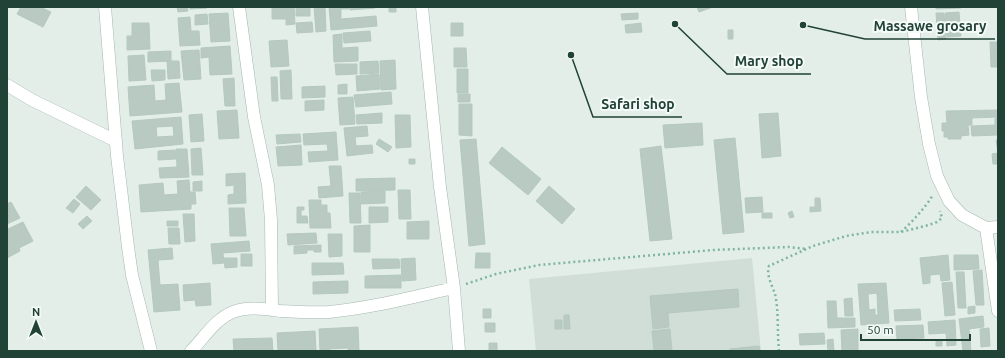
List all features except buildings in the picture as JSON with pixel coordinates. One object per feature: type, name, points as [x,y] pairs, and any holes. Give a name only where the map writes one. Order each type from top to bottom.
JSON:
[{"type":"street","points":[[105,7],[116,141],[128,247],[132,276],[151,351]]},
{"type":"street","points":[[239,7],[254,117],[268,185],[271,220],[272,310]]},
{"type":"street","points":[[422,7],[440,187],[454,288],[459,351]]},
{"type":"street","points":[[911,7],[921,97],[929,144],[937,176],[950,201],[962,215],[992,228],[998,311]]},
{"type":"street","points":[[7,85],[32,100],[116,141]]},
{"type":"street","points":[[191,351],[219,320],[227,314],[235,311],[244,309],[328,312],[346,310],[454,288]]},
{"type":"path","points":[[901,232],[912,222],[928,203],[934,193],[936,198]]},
{"type":"path","points":[[779,351],[775,295],[768,270],[769,266],[806,249],[846,236],[872,232],[901,232],[937,222],[942,218],[940,210]]},
{"type":"path","points":[[454,288],[496,274],[539,265],[713,250],[789,247],[806,249]]},
{"type":"shaded area","points":[[752,258],[761,351],[536,351],[529,279]]},
{"type":"place","name":"Mary shop","points":[[675,24]]},
{"type":"place","name":"Massawe grosary","points":[[803,25]]},
{"type":"place","name":"Safari shop","points":[[571,55]]}]
